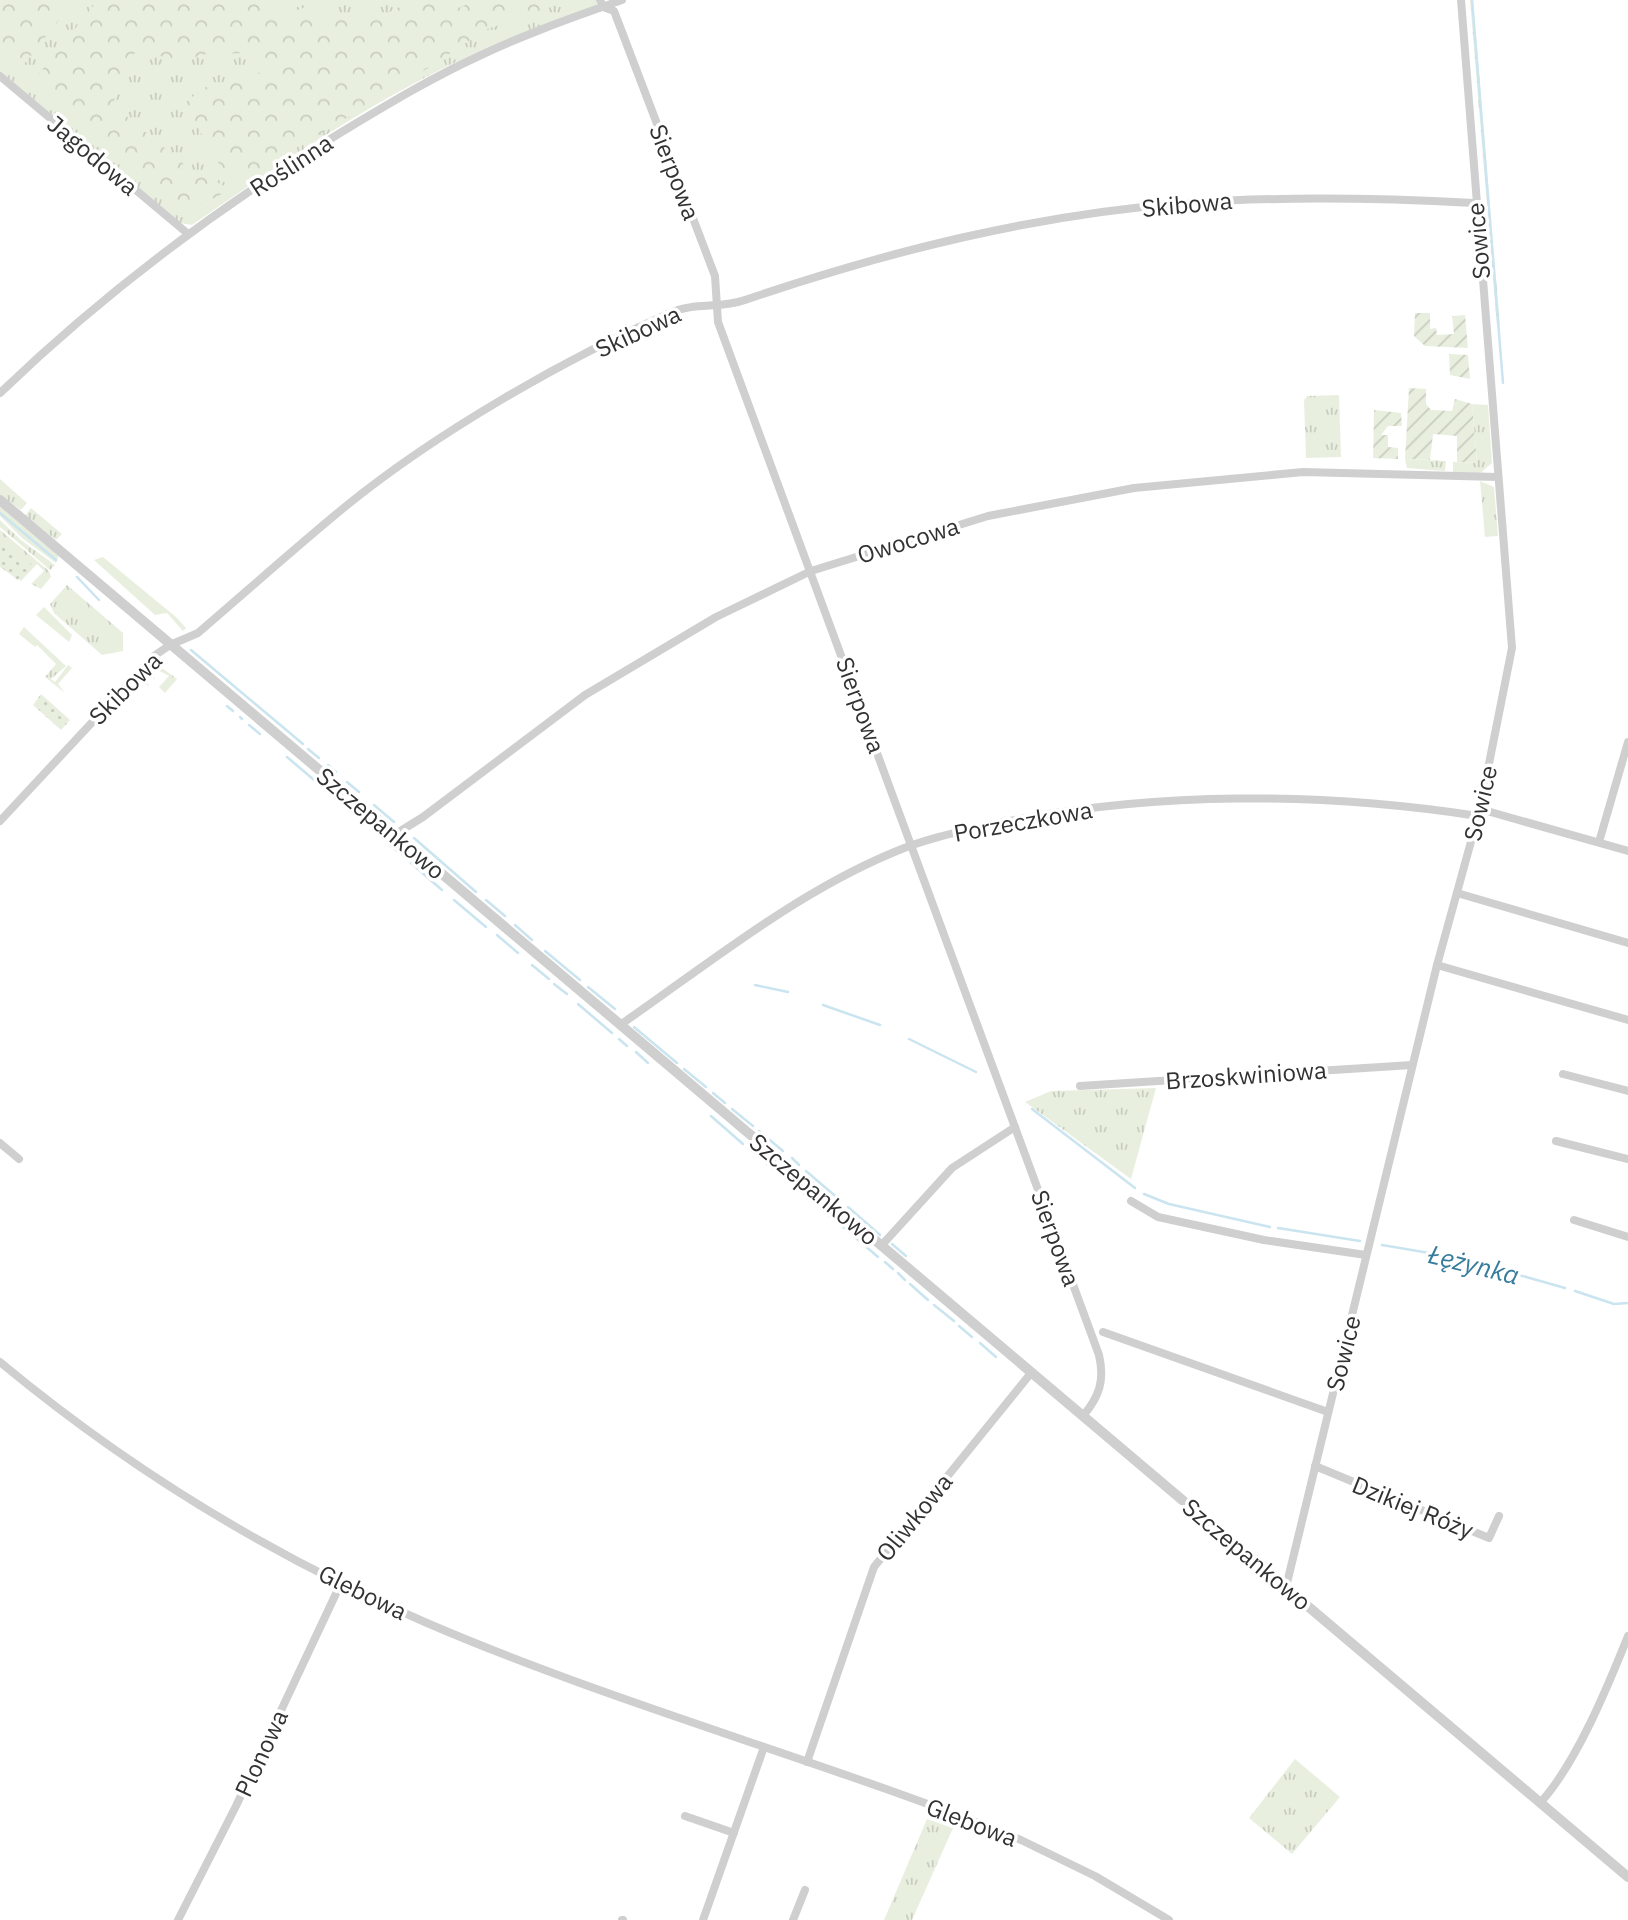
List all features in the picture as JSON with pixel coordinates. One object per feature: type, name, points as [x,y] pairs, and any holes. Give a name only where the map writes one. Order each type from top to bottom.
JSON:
[{"type":"street","name":"Roślinna","points":[[0,393],[67,330],[187,233],[297,159],[444,73],[601,4],[622,0]]},
{"type":"street","name":"Sowice","points":[[1286,1587],[1412,1065],[1479,813],[1512,648],[1474,202],[1461,0]]},
{"type":"street","name":"Sierpowa","points":[[601,4],[614,11],[715,276],[719,297],[716,307],[718,322],[1099,1355],[1102,1370],[1100,1390],[1096,1400],[1083,1416]]},
{"type":"street","name":"Jagodowa","points":[[0,76],[187,233]]},
{"type":"street","name":"Skibowa","points":[[0,821],[154,656],[170,645],[198,633],[348,505],[452,430],[552,373],[667,314],[689,307],[735,304],[846,267],[960,237],[1113,211],[1197,202],[1301,198],[1474,202]]},
{"type":"street","name":"Owocowa","points":[[394,835],[424,817],[585,695],[709,621],[811,571],[988,516],[1142,487],[1248,475],[1339,471],[1498,478]]},
{"type":"street","name":"Szczepankowo","points":[[0,500],[1628,1877]]},
{"type":"street","points":[[1599,842],[1628,742]]},
{"type":"street","name":"Porzeczkowa","points":[[620,1025],[809,897],[864,866],[913,845],[1029,817],[1140,802],[1295,799],[1479,813],[1628,851]]},
{"type":"street","points":[[1457,893],[1628,943]]},
{"type":"street","points":[[1437,965],[1628,1020]]},
{"type":"street","name":"Brzoskwiniowa","points":[[1080,1086],[1412,1065]]},
{"type":"street","points":[[1563,1074],[1628,1091]]},
{"type":"street","points":[[881,1246],[952,1168],[1015,1127]]},
{"type":"street","points":[[1556,1141],[1628,1159]]},
{"type":"street","points":[[0,1143],[19,1159]]},
{"type":"street","points":[[1131,1202],[1158,1217],[1264,1240],[1366,1255]]},
{"type":"street","points":[[1574,1220],[1628,1237]]},
{"type":"street","points":[[1103,1332],[1328,1412]]},
{"type":"street","name":"Glebowa","points":[[0,1362],[93,1434],[188,1498],[341,1583],[460,1637],[1021,1840],[1095,1875],[1168,1920]]},
{"type":"street","name":"Oliwkowa","points":[[807,1762],[874,1567],[1031,1373]]},
{"type":"street","name":"Dzikiej Róży","points":[[1315,1466],[1489,1538],[1499,1516]]},
{"type":"street","name":"Plonowa","points":[[178,1920],[236,1806],[341,1583]]},
{"type":"street","points":[[1540,1803],[1566,1769],[1612,1677],[1628,1636]]},
{"type":"street","points":[[703,1920],[765,1746]]},
{"type":"street","points":[[685,1816],[734,1832]]},
{"type":"street","points":[[793,1920],[805,1890]]},
{"type":"green space","points":[[0,0],[596,0],[597,5],[493,45],[404,89],[296,154],[192,225],[180,223],[0,71]]},
{"type":"green space","points":[[0,0],[75,0],[20,69],[0,52]]},
{"type":"green space","points":[[98,0],[152,0],[168,11],[177,0],[234,0],[240,6],[267,0],[274,18],[309,6],[331,17],[378,18],[413,0],[456,0],[459,8],[476,0],[572,0],[487,29],[399,87],[245,178],[226,176],[184,104],[203,88],[269,70],[262,53],[206,54],[171,64],[163,57],[142,48],[126,60],[113,105],[191,170],[231,189],[186,213],[38,85],[37,76]]},
{"type":"green space","points":[[1470,0],[1473,0],[1500,326],[1497,326]]},
{"type":"green space","points":[[1415,313],[1430,313],[1430,329],[1436,328],[1437,335],[1454,334],[1452,316],[1465,315],[1468,348],[1425,346],[1414,336]]},
{"type":"green space","points":[[1449,354],[1468,355],[1470,379],[1450,375]]},
{"type":"green space","points":[[1409,388],[1426,389],[1426,404],[1431,410],[1452,411],[1455,399],[1472,404],[1477,463],[1457,462],[1457,436],[1433,434],[1430,460],[1405,459]]},
{"type":"green space","points":[[1339,395],[1341,457],[1306,458],[1304,400],[1308,396]]},
{"type":"green space","points":[[1472,404],[1488,405],[1492,463],[1479,474],[1453,472],[1453,462],[1477,463]]},
{"type":"green space","points":[[1374,410],[1401,413],[1402,426],[1388,426],[1381,435],[1388,435],[1388,447],[1398,448],[1398,459],[1373,458]]},
{"type":"green space","points":[[1405,459],[1446,461],[1445,471],[1407,468]]},
{"type":"green space","points":[[0,479],[27,503],[21,510],[0,495]]},
{"type":"green space","points":[[1480,481],[1494,487],[1498,536],[1485,537]]},
{"type":"green space","points":[[0,506],[59,555],[56,563],[22,538],[0,516]]},
{"type":"green space","points":[[31,508],[62,534],[56,540],[25,516]]},
{"type":"green space","points":[[0,520],[21,540],[55,565],[50,570],[0,527]]},
{"type":"green space","points":[[0,530],[49,571],[51,577],[41,589],[31,584],[44,571],[37,564],[21,581],[0,567]]},
{"type":"green space","points":[[0,537],[33,566],[17,580],[0,565]]},
{"type":"green space","points":[[103,557],[186,628],[183,631],[167,613],[155,615],[94,560]]},
{"type":"green space","points":[[67,585],[123,633],[123,651],[102,655],[54,613],[50,604]]},
{"type":"green space","points":[[44,607],[72,635],[69,642],[36,615]]},
{"type":"green space","points":[[24,627],[66,666],[51,679],[55,682],[68,665],[72,668],[58,684],[65,693],[45,677],[56,664],[37,645],[35,647],[19,634]]},
{"type":"green space","points":[[158,665],[177,679],[165,693],[159,687],[169,676],[156,669],[152,674],[155,680],[150,676],[146,680],[149,686],[143,683],[111,713]]},
{"type":"green space","points":[[41,694],[70,720],[61,730],[33,705]]},
{"type":"green space","points":[[1156,1088],[1131,1179],[1025,1102],[1051,1091]]},
{"type":"green space","points":[[1295,1759],[1340,1797],[1292,1854],[1249,1818]]},
{"type":"green space","points":[[927,1819],[953,1828],[912,1920],[884,1920]]},
{"type":"waterway","points":[[1472,0],[1503,383]]},
{"type":"waterway","points":[[0,513],[56,560]]},
{"type":"waterway","points":[[77,577],[99,600]]},
{"type":"waterway","points":[[191,650],[303,744]]},
{"type":"waterway","points":[[227,706],[233,711]]},
{"type":"waterway","points":[[249,725],[260,734]]},
{"type":"waterway","points":[[308,749],[319,758]]},
{"type":"waterway","points":[[287,757],[320,785]]},
{"type":"waterway","points":[[328,765],[336,772]]},
{"type":"waterway","points":[[347,782],[359,792]]},
{"type":"waterway","points":[[332,796],[340,802]]},
{"type":"waterway","points":[[374,805],[394,822]]},
{"type":"waterway","points":[[414,838],[476,892]]},
{"type":"waterway","points":[[390,845],[406,858]]},
{"type":"waterway","points":[[411,863],[442,890]]},
{"type":"waterway","points":[[454,900],[486,927]]},
{"type":"waterway","points":[[486,900],[505,916]]},
{"type":"waterway","points":[[515,925],[532,940]]},
{"type":"waterway","points":[[497,935],[518,953]]},
{"type":"waterway","points":[[545,951],[580,980]]},
{"type":"waterway","points":[[532,965],[549,979]]},
{"type":"waterway","points":[[554,984],[567,994]]},
{"type":"waterway","name":"Łężynka","points":[[755,985],[788,992]]},
{"type":"waterway","points":[[588,987],[615,1009]]},
{"type":"waterway","points":[[578,1004],[612,1033]]},
{"type":"waterway","name":"Łężynka","points":[[823,1005],[880,1025]]},
{"type":"waterway","points":[[634,1027],[677,1063]]},
{"type":"waterway","points":[[619,1039],[627,1046]]},
{"type":"waterway","name":"Łężynka","points":[[909,1039],[976,1072]]},
{"type":"waterway","points":[[636,1052],[648,1063]]},
{"type":"waterway","points":[[684,1069],[706,1087]]},
{"type":"waterway","points":[[713,1093],[725,1103]]},
{"type":"waterway","points":[[732,1109],[753,1126]]},
{"type":"waterway","name":"Łężynka","points":[[1032,1109],[1135,1188]]},
{"type":"waterway","points":[[711,1116],[743,1144]]},
{"type":"waterway","points":[[759,1131],[783,1151]]},
{"type":"waterway","points":[[758,1156],[773,1169]]},
{"type":"waterway","points":[[792,1158],[799,1165]]},
{"type":"waterway","points":[[806,1171],[841,1201]]},
{"type":"waterway","points":[[781,1175],[799,1190]]},
{"type":"waterway","points":[[804,1194],[820,1207]]},
{"type":"waterway","name":"Łężynka","points":[[1144,1194],[1169,1204],[1270,1227]]},
{"type":"waterway","points":[[848,1207],[880,1235]]},
{"type":"waterway","points":[[826,1213],[834,1219]]},
{"type":"waterway","points":[[839,1224],[851,1233]]},
{"type":"waterway","name":"Łężynka","points":[[1278,1228],[1360,1241]]},
{"type":"waterway","points":[[856,1238],[878,1257]]},
{"type":"waterway","points":[[892,1244],[906,1256]]},
{"type":"waterway","name":"Łężynka","points":[[1382,1245],[1459,1258],[1565,1288]]},
{"type":"waterway","points":[[885,1262],[893,1269]]},
{"type":"waterway","points":[[898,1273],[905,1280]]},
{"type":"waterway","points":[[910,1284],[928,1300]]},
{"type":"waterway","name":"Łężynka","points":[[1575,1291],[1614,1304],[1628,1303]]},
{"type":"waterway","points":[[934,1305],[954,1321]]},
{"type":"waterway","points":[[959,1326],[972,1337]]},
{"type":"waterway","points":[[980,1343],[996,1357]]}]
